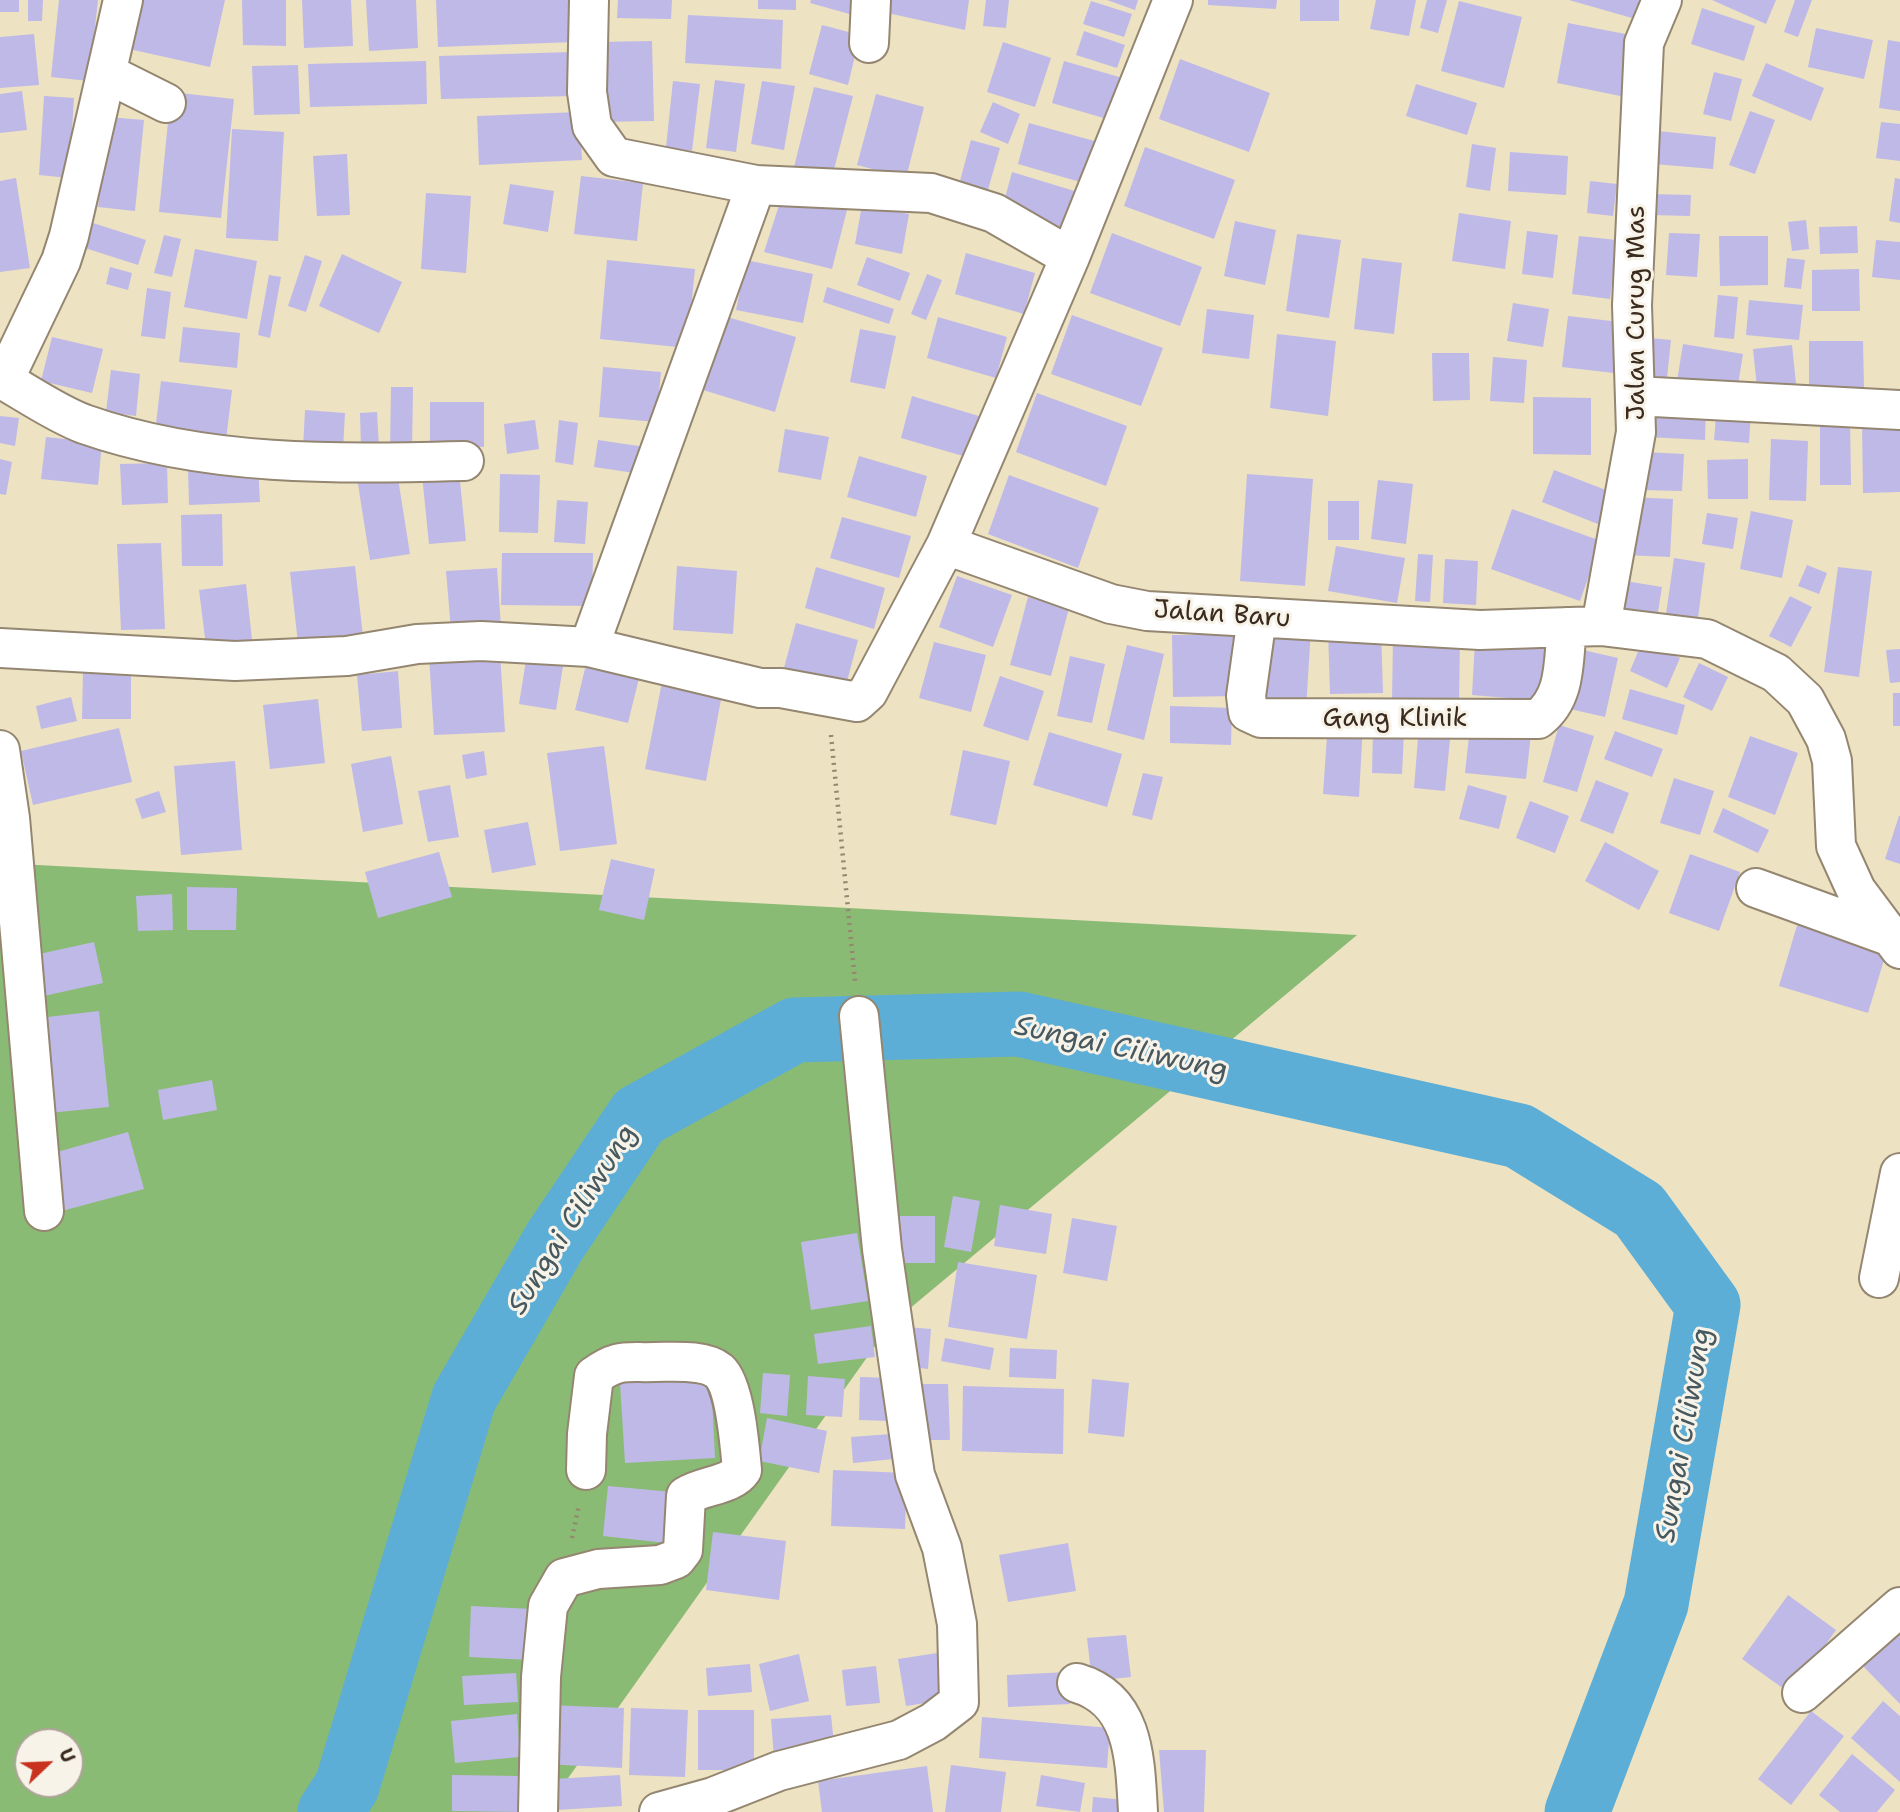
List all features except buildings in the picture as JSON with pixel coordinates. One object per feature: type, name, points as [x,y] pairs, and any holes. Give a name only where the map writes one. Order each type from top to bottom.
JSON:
[{"type":"street","points":[[123,0],[108,74],[61,261],[2,379],[83,423],[164,444],[257,460],[464,461]]},
{"type":"street","points":[[589,0],[587,92],[592,126],[614,157],[756,185],[931,193],[994,213],[1070,257]]},
{"type":"street","points":[[869,43],[871,0]]},
{"type":"street","points":[[0,648],[235,661],[347,656],[417,644],[481,641],[589,647],[760,688],[857,702],[868,692],[946,545],[1070,257],[1173,0]]},
{"type":"street","name":"Jalan Curug Mas","points":[[1584,627],[1636,432],[1632,305],[1644,43],[1662,0]]},
{"type":"street","points":[[108,74],[166,103]]},
{"type":"street","points":[[589,647],[756,185]]},
{"type":"street","points":[[1635,396],[1900,410]]},
{"type":"street","name":"Jalan Baru","points":[[946,545],[1111,604],[1147,611],[1480,630],[1584,627],[1707,639],[1776,673],[1805,700],[1826,739],[1832,761],[1836,846],[1856,890],[1897,944]]},
{"type":"street","name":"Gang Klinik","points":[[1256,617],[1246,696],[1248,712],[1261,718],[1538,719],[1553,708],[1584,627]]},
{"type":"street","points":[[0,750],[10,818],[44,1211]]},
{"type":"street","points":[[1756,888],[1897,944]]},
{"type":"street","points":[[659,1812],[713,1797],[779,1771],[899,1740],[933,1722],[959,1702],[957,1624],[942,1548],[915,1475],[882,1250],[875,1155],[859,1016]]},
{"type":"street","points":[[1879,1278],[1900,1173]]},
{"type":"street","points":[[538,1812],[541,1677],[548,1606],[564,1578],[598,1569],[660,1565],[676,1559],[683,1550],[686,1496],[698,1489],[736,1478],[742,1470],[730,1392],[720,1372],[707,1366],[671,1362],[612,1363],[594,1376],[586,1470]]},
{"type":"street","points":[[1802,1693],[1900,1606]]},
{"type":"street","points":[[1077,1683],[1097,1689],[1117,1709],[1129,1732],[1138,1812]]},
{"type":"path","points":[[827,696],[859,1016]]},
{"type":"path","points":[[564,1578],[586,1470]]},
{"type":"green space","points":[[0,863],[1357,935],[890,1325],[544,1812],[0,1812]]},
{"type":"waterway","name":"Sungai Ciliwung","points":[[330,1812],[347,1786],[464,1398],[555,1241],[639,1116],[795,1030],[1019,1024],[1519,1136],[1639,1210],[1708,1305],[1656,1604],[1577,1812]]}]
